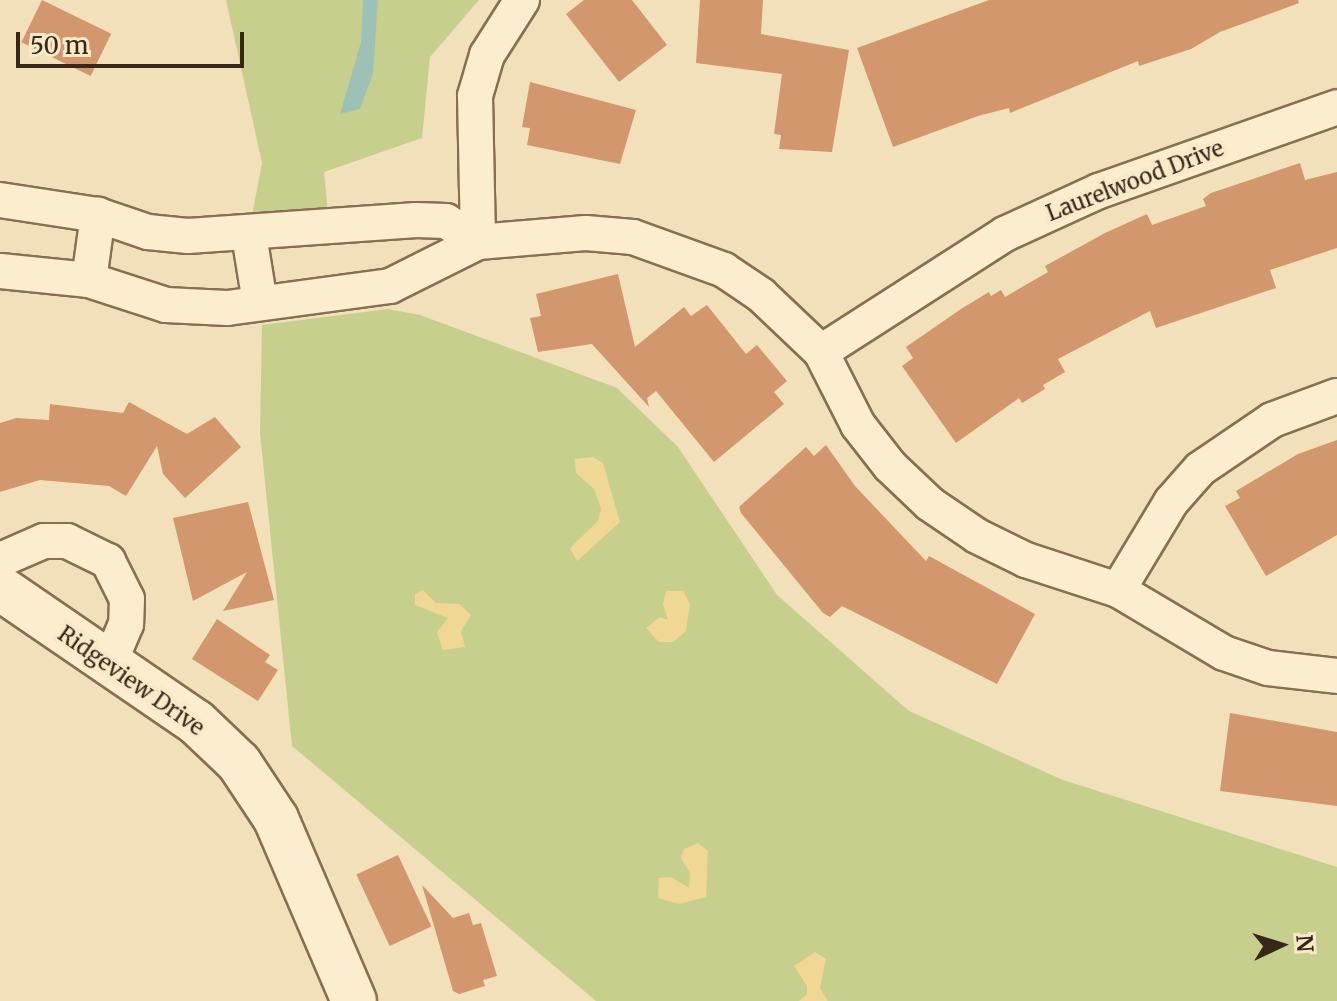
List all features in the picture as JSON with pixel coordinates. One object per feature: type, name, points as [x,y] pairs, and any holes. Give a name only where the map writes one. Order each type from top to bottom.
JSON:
[{"type":"street","points":[[478,242],[475,96],[487,55],[522,0]]},
{"type":"street","name":"Laurelwood Drive","points":[[821,352],[1005,234],[1099,191],[1337,107]]},
{"type":"street","points":[[0,200],[98,215],[148,232],[249,235],[416,220],[446,221],[478,242]]},
{"type":"street","points":[[89,280],[98,215]]},
{"type":"street","points":[[0,271],[89,280],[166,305],[260,303],[390,286],[478,242],[586,233],[633,237],[679,250],[724,270],[761,295],[821,352],[858,425],[890,466],[930,504],[977,536],[1026,560],[1118,590],[1224,653],[1268,668],[1337,676]]},
{"type":"street","points":[[249,235],[260,303]]},
{"type":"street","points":[[1118,590],[1171,502],[1200,469],[1272,420],[1337,396]]},
{"type":"street","points":[[0,560],[44,541],[67,541],[108,561],[127,599],[126,624],[109,664]]},
{"type":"street","name":"Ridgeview Drive","points":[[0,588],[196,722],[259,789],[354,1001]]},
{"type":"green space","points":[[226,0],[479,0],[430,57],[422,138],[324,172],[328,213],[251,221],[262,163]]},
{"type":"green space","points":[[388,309],[420,315],[617,388],[678,447],[777,595],[909,711],[1063,780],[1337,867],[1337,1001],[596,1001],[292,746],[260,433],[262,325]]},
{"type":"sand","points":[[593,457],[603,463],[620,522],[577,561],[570,548],[598,521],[601,509],[594,489],[576,473],[575,459]]},
{"type":"sand","points":[[423,590],[436,603],[459,604],[471,615],[461,631],[465,647],[443,650],[437,632],[448,618],[415,605],[415,594]]},
{"type":"sand","points":[[666,591],[683,591],[690,604],[686,631],[673,642],[659,642],[646,628],[660,617],[668,620],[663,604]]},
{"type":"sand","points":[[698,843],[708,851],[706,897],[679,904],[658,898],[659,878],[671,877],[689,888],[690,873],[681,858],[684,849]]},
{"type":"sand","points":[[815,952],[826,959],[820,988],[828,1001],[799,1001],[807,994],[807,986],[794,966]]},
{"type":"water","points":[[363,0],[378,0],[373,74],[360,109],[340,114],[361,42]]},
{"type":"building","points":[[42,0],[111,34],[91,76],[21,42]]},
{"type":"building","points":[[584,0],[632,0],[667,45],[619,82],[566,14]]},
{"type":"building","points":[[700,0],[763,0],[761,34],[849,50],[832,152],[779,149],[781,135],[774,134],[782,74],[696,63]]},
{"type":"building","points":[[989,0],[1298,0],[1299,3],[1220,32],[1191,49],[1139,66],[1138,61],[1010,113],[1009,108],[978,116],[893,147],[857,48]]},
{"type":"building","points":[[530,82],[636,110],[620,164],[527,145],[530,128],[522,127]]},
{"type":"building","points":[[1300,163],[1305,180],[1337,172],[1337,248],[1270,270],[1276,288],[1156,328],[1150,311],[1058,359],[1065,372],[1043,385],[1045,389],[1022,403],[1019,398],[956,443],[902,366],[913,358],[906,347],[989,292],[991,296],[1001,290],[1005,297],[1048,272],[1045,266],[1147,214],[1152,225],[1206,206],[1203,199],[1211,193]]},
{"type":"building","points":[[618,274],[635,347],[684,307],[691,316],[707,305],[746,354],[757,345],[787,381],[774,392],[784,404],[714,462],[656,391],[647,398],[649,407],[592,344],[538,352],[530,318],[541,316],[536,294]]},
{"type":"building","points":[[129,402],[187,434],[215,417],[241,447],[185,498],[163,474],[157,446],[126,496],[109,486],[40,480],[0,492],[0,423],[16,418],[49,420],[50,404],[123,413]]},
{"type":"building","points":[[1337,440],[1337,535],[1266,576],[1225,506],[1240,498],[1236,491],[1298,454]]},
{"type":"building","points":[[826,445],[855,486],[926,561],[929,556],[1035,614],[997,684],[842,606],[830,617],[823,613],[741,513],[739,507],[806,447],[814,456]]},
{"type":"building","points":[[248,502],[274,600],[223,611],[247,572],[193,601],[173,518]]},
{"type":"building","points":[[217,619],[270,655],[265,662],[278,670],[258,701],[192,659]]},
{"type":"building","points":[[1230,713],[1337,732],[1337,806],[1220,791]]},
{"type":"building","points":[[398,855],[431,927],[390,946],[356,874]]},
{"type":"building","points":[[422,885],[453,918],[469,913],[473,925],[481,923],[497,976],[483,980],[485,986],[459,994],[453,991]]}]
